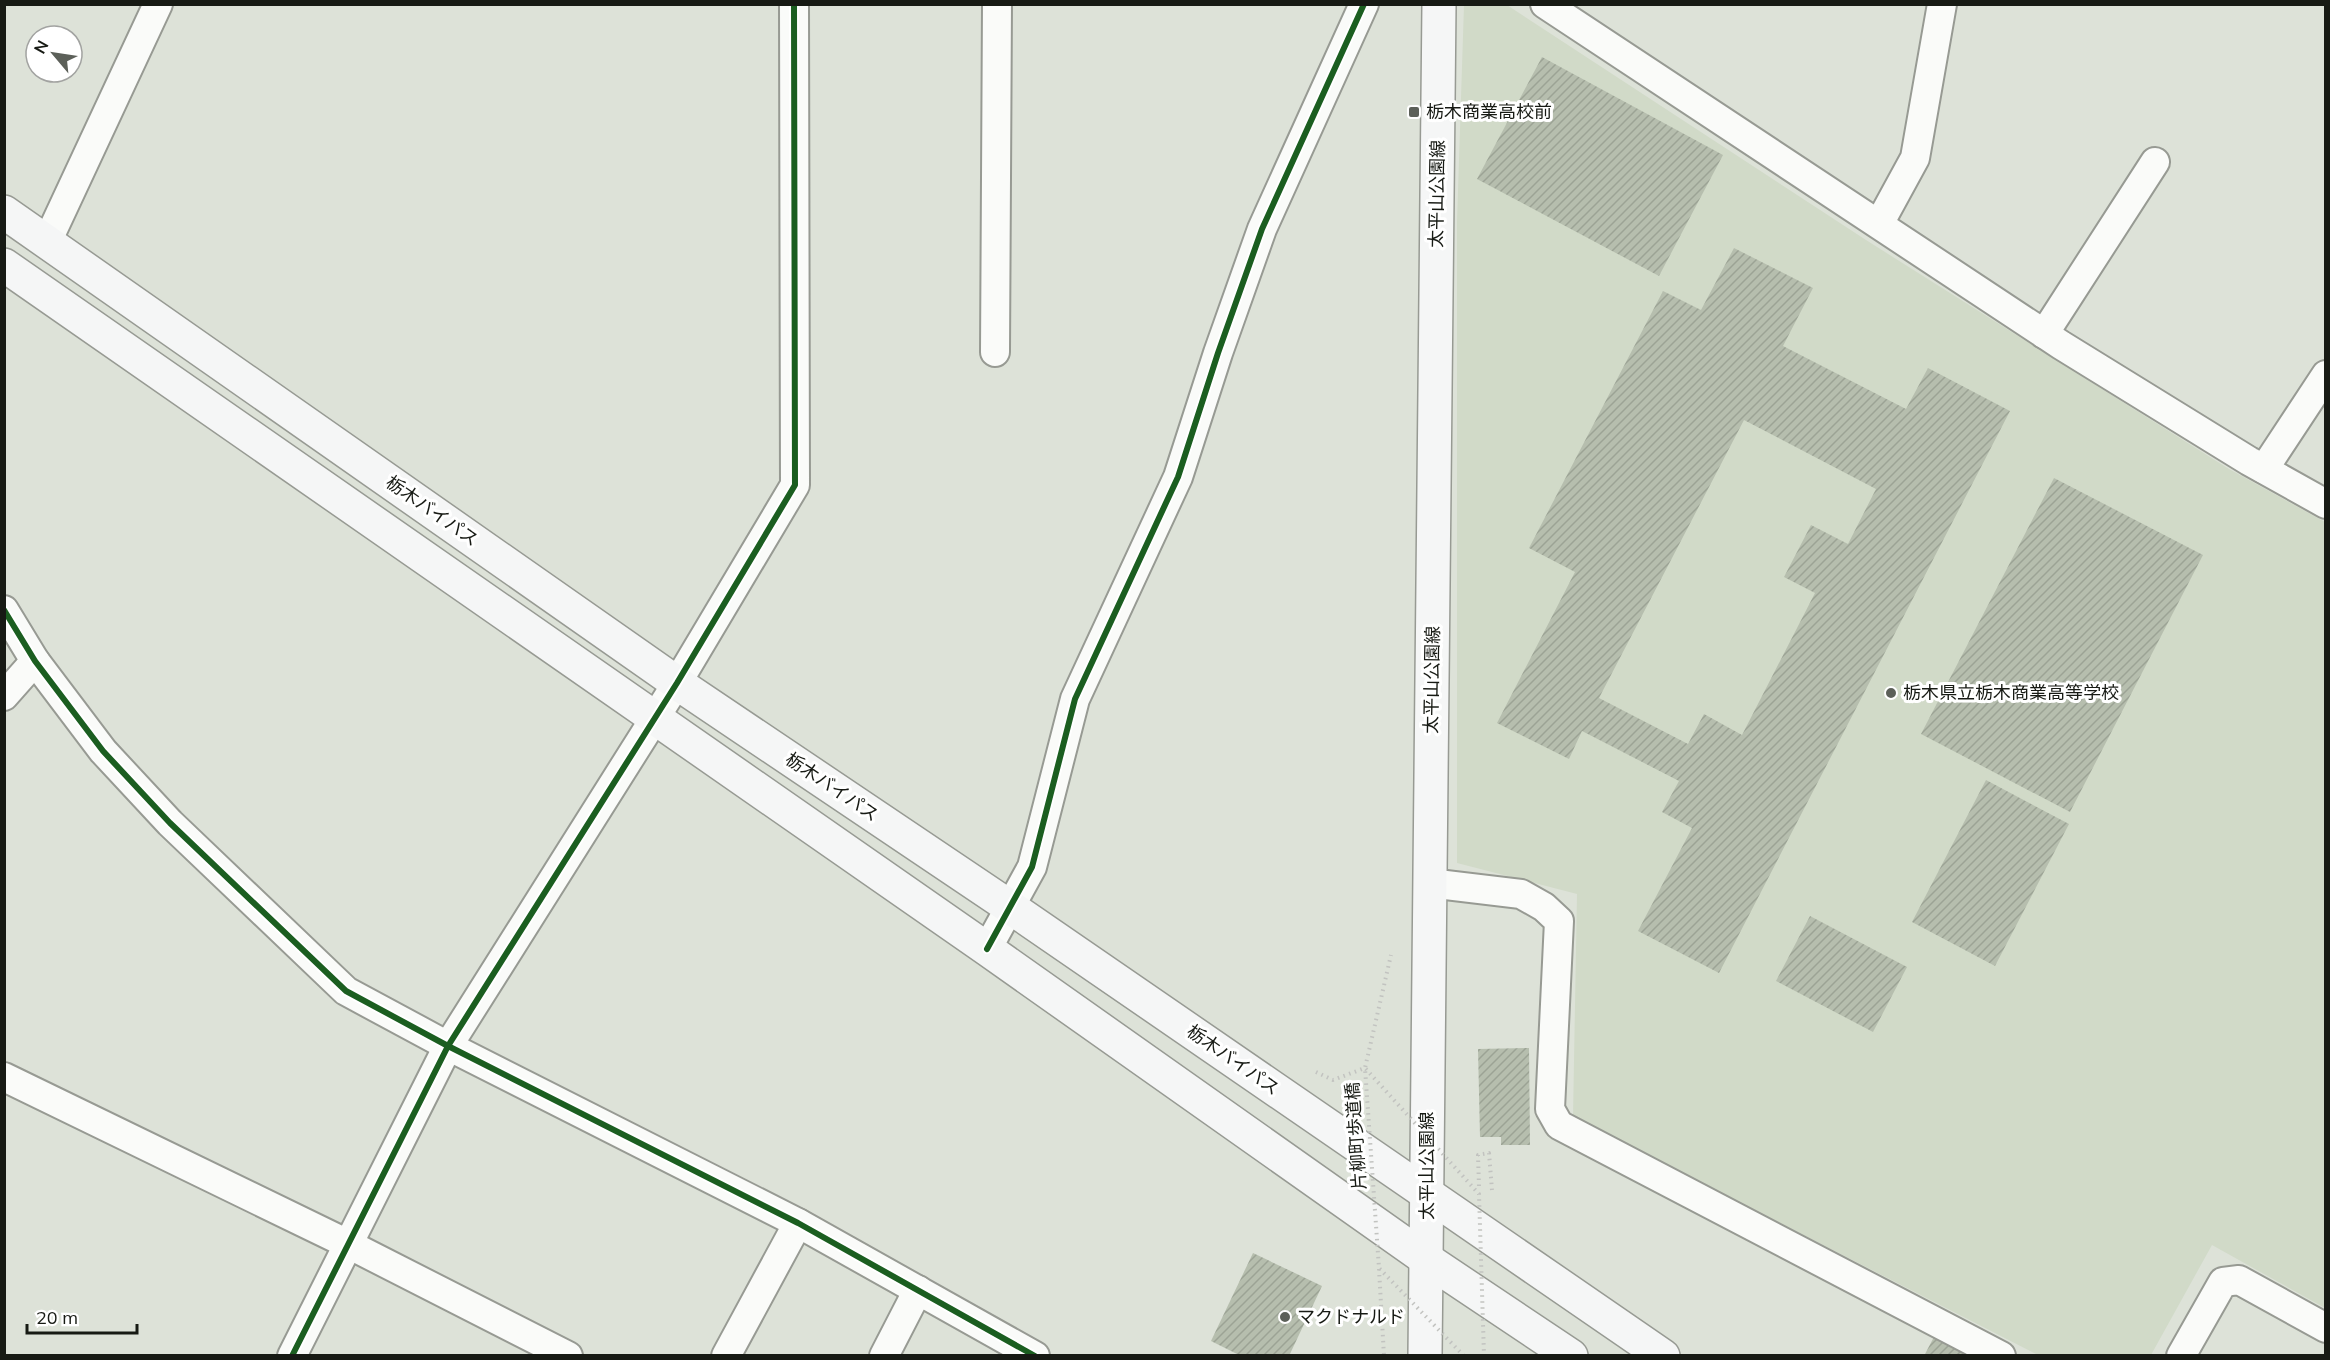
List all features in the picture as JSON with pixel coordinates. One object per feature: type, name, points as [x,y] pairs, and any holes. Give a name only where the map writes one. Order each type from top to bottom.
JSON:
[{"type":"main road","name":"太平山公園線","points":[[1425,1356],[1439,4]]},
{"type":"main road","name":"栃木バイパス","points":[[4,212],[677,683],[1010,907],[1663,1356]]},
{"type":"main road","points":[[4,265],[987,949],[1426,1259],[1571,1356]]},
{"type":"street","points":[[47,242],[158,4]]},
{"type":"street","points":[[291,1356],[448,1046],[677,683],[795,485],[794,4]]},
{"type":"street","points":[[995,352],[997,4]]},
{"type":"street","points":[[987,949],[1032,867],[1076,699],[1178,477],[1262,230],[1364,4]]},
{"type":"street","points":[[1545,4],[2044,334],[2325,504]]},
{"type":"street","points":[[1880,224],[1915,158],[1942,4]]},
{"type":"street","points":[[2044,334],[2155,162]]},
{"type":"street","points":[[2264,469],[2325,375]]},
{"type":"street","points":[[4,610],[35,661],[103,751],[170,823],[346,991],[448,1046],[798,1223],[1035,1356]]},
{"type":"street","points":[[4,696],[35,661]]},
{"type":"street","points":[[1429,883],[1521,894],[1544,907],[1559,921],[1550,1109],[1559,1125],[2001,1356]]},
{"type":"street","points":[[4,1077],[348,1244],[568,1356]]},
{"type":"street","points":[[726,1356],[798,1223]]},
{"type":"street","points":[[2181,1356],[2223,1282],[2239,1280],[2325,1328]]},
{"type":"street","points":[[884,1356],[918,1290]]},
{"type":"path","points":[[1308,1067],[1333,1080],[1365,1068],[1392,953]]},
{"type":"path","points":[[1484,1356],[1478,1155],[1489,1153],[1492,1190]]},
{"type":"path","points":[[1371,1261],[1464,1356]]},
{"type":"shaded area","name":"栃木県立栃木商業高等学校","points":[[1464,5],[1507,5],[1866,240],[2229,469],[2325,522],[2325,1308],[2212,1245],[2151,1355],[2038,1355],[1573,1117],[1577,894],[1457,863],[1457,222]]},
{"type":"building","points":[[1542,57],[1723,155],[1659,276],[1477,179]]},
{"type":"building","points":[[1734,248],[1813,288],[1783,346],[1906,409],[1928,368],[2010,411],[1719,973],[1638,931],[1692,828],[1662,812],[1679,781],[1582,731],[1569,759],[1497,723],[1575,572],[1529,548],[1663,291],[1701,310]],"holes":[[[1744,420],[1876,489],[1848,544],[1811,525],[1784,577],[1815,593],[1742,735],[1704,714],[1688,744],[1599,698]]]},
{"type":"building","points":[[2054,478],[2203,555],[2070,812],[1921,734]]},
{"type":"building","points":[[1986,780],[2069,824],[1995,966],[1912,922]]},
{"type":"building","points":[[1810,916],[1907,967],[1873,1032],[1776,981]]},
{"type":"building","points":[[1529,1048],[1530,1145],[1501,1145],[1501,1137],[1480,1137],[1478,1049]]},
{"type":"building","points":[[1253,1253],[1322,1286],[1289,1356],[1241,1356],[1211,1341]]},
{"type":"building","points":[[1936,1333],[1976,1356],[1924,1356]]},
{"type":"cycle path","points":[[292,1356],[448,1046],[677,683],[795,485],[794,4]]},
{"type":"cycle path","points":[[987,949],[1032,867],[1075,699],[1178,477],[1218,353],[1262,229],[1364,4]]},
{"type":"cycle path","points":[[4,610],[35,661],[103,751],[170,823],[346,991],[448,1046],[798,1223],[1035,1356]]},
{"type":"place","name":"栃木商業高校前","points":[[1414,112]]},
{"type":"place","name":"栃木県立栃木商業高等学校","points":[[1891,693]]},
{"type":"place","name":"マクドナルド","points":[[1285,1317]]}]
